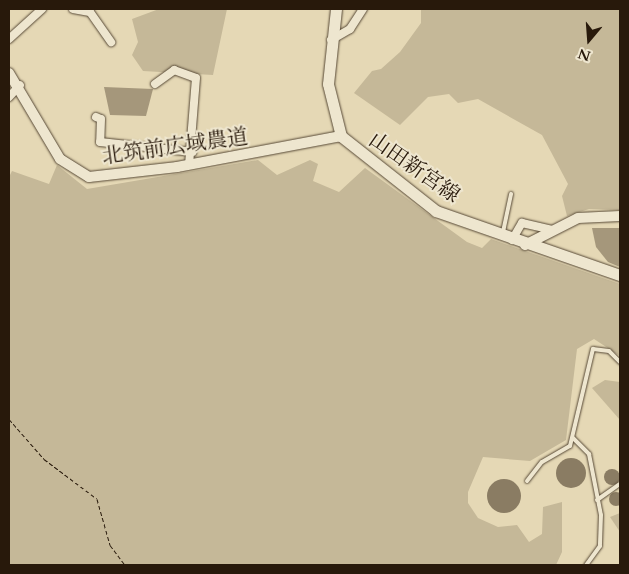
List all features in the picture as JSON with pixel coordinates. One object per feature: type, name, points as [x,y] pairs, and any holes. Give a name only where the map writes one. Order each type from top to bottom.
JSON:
[{"type":"main road","name":"山田新宮線","points":[[336,9],[330,41],[328,84],[341,136],[436,211],[507,239],[620,275]]},
{"type":"street","points":[[9,40],[42,9]]},
{"type":"street","points":[[73,9],[90,12],[111,42]]},
{"type":"street","points":[[330,41],[350,29],[363,9]]},
{"type":"street","points":[[155,84],[174,70],[196,78],[192,152],[189,165]]},
{"type":"street","name":"北筑前広域農道","points":[[9,73],[20,85],[60,159],[78,174],[100,178],[325,143],[341,136]]},
{"type":"street","points":[[9,97],[20,85]]},
{"type":"street","points":[[96,117],[101,119],[100,142],[192,152]]},
{"type":"street","points":[[525,245],[578,218],[620,216]]},
{"type":"street","points":[[507,239],[522,223],[553,230]]},
{"type":"lane","points":[[507,239],[512,194]]},
{"type":"lane","points":[[527,481],[542,462],[570,446],[588,356],[602,348],[620,362]]},
{"type":"lane","points":[[573,438],[589,454],[597,500],[600,546],[586,565]]},
{"type":"lane","points":[[597,500],[620,484]]},
{"type":"path","points":[[9,419],[44,459],[81,485],[104,508],[110,545],[125,565]]},
{"type":"shaded area","points":[[159,9],[227,9],[213,75],[143,71],[132,55],[138,42],[132,19]]},
{"type":"shaded area","points":[[421,9],[620,9],[620,210],[589,209],[567,216],[562,196],[568,184],[542,135],[478,99],[458,103],[449,94],[428,97],[400,125],[354,93],[372,71],[381,69],[400,52],[421,23]]},
{"type":"shaded area","points":[[104,87],[153,89],[146,116],[110,115]]},
{"type":"shaded area","points":[[258,160],[277,175],[310,160],[318,164],[313,181],[339,192],[365,168],[467,242],[482,248],[491,239],[620,284],[620,356],[594,339],[577,349],[566,440],[530,461],[483,457],[468,492],[468,503],[478,518],[498,527],[517,525],[529,542],[542,534],[543,507],[562,502],[562,552],[556,565],[9,565],[9,177],[12,171],[49,184],[57,165],[87,189]]},
{"type":"shaded area","points":[[592,228],[620,228],[620,267],[608,262],[596,247]]},
{"type":"shaded area","points":[[605,380],[620,382],[620,420],[592,388]]},
{"type":"shaded area","points":[[620,513],[620,532],[610,517]]},
{"type":"building","points":[[571,458],[577,459],[585,467],[585,479],[577,487],[571,488],[565,487],[557,479],[556,473],[557,467],[565,459]]},
{"type":"building","points":[[612,469],[620,477],[612,485],[604,477]]},
{"type":"building","points":[[504,479],[511,480],[516,484],[520,489],[520,503],[516,508],[511,512],[504,513],[497,512],[492,508],[488,503],[487,496],[488,489],[492,484],[497,480]]},
{"type":"building","points":[[616,492],[621,494],[623,499],[621,504],[616,506],[611,504],[609,499],[611,494]]}]
